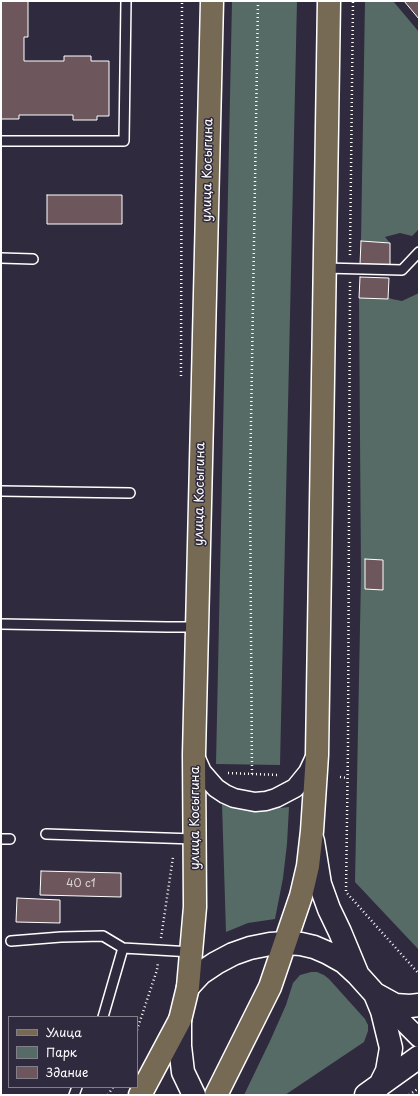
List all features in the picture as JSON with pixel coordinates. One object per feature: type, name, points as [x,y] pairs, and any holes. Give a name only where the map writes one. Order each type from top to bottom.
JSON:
[{"type":"main road","name":"улица Косыгина","points":[[194,1095],[183,1072],[180,1046],[180,1020],[188,986],[195,907],[196,839],[194,754],[212,1]]},
{"type":"main road","points":[[216,1095],[270,986],[286,943],[301,896],[308,866],[312,831],[317,755],[329,1]]},
{"type":"main road","points":[[312,831],[320,884],[357,974]]},
{"type":"main road","points":[[188,986],[201,973],[233,954],[250,948],[270,944],[286,943],[314,947],[344,962],[375,994],[394,1005],[419,1005]]},
{"type":"main road","points":[[373,1090],[387,1071],[390,1048],[382,1010],[375,994]]},
{"type":"main road","name":"улица Косыгина","points":[[140,1095],[180,1020]]},
{"type":"main road","points":[[373,1090],[419,1057]]},
{"type":"street","points":[[194,754],[203,772],[216,788],[234,798],[255,802],[276,798],[295,788],[308,772],[317,755]]},
{"type":"street","points":[[375,994],[419,1038]]},
{"type":"lane","points":[[1,141],[124,141],[126,1]]},
{"type":"lane","points":[[325,268],[402,270],[419,252]]},
{"type":"lane","points":[[1,258],[33,259]]},
{"type":"lane","points":[[1,491],[130,493]]},
{"type":"lane","points":[[1,624],[167,628],[197,627]]},
{"type":"lane","points":[[46,834],[196,839]]},
{"type":"lane","points":[[11,941],[61,937],[103,936],[123,948],[192,952]]},
{"type":"lane","points":[[103,1016],[123,948]]},
{"type":"path","points":[[181,383],[182,1]]},
{"type":"path","points":[[252,774],[250,484],[258,1]]},
{"type":"path","points":[[353,1],[346,892],[419,974]]},
{"type":"path","points":[[225,773],[283,775]]},
{"type":"path","points":[[340,778],[348,778]]},
{"type":"path","points":[[138,1027],[157,970],[174,854],[174,838]]},
{"type":"path","points":[[409,1095],[419,1088]]},
{"type":"green space","points":[[232,1],[297,1],[280,765],[216,764]]},
{"type":"green space","points":[[365,1],[393,1],[419,32],[419,229],[412,236],[400,233],[385,237],[390,243],[361,241]]},
{"type":"green space","points":[[419,293],[419,950],[355,882],[361,576],[359,298],[388,299],[382,296],[402,301]]},
{"type":"green space","points":[[222,804],[241,808],[271,809],[289,807],[283,878],[275,919],[248,923],[226,932]]},
{"type":"green space","points":[[317,972],[329,979],[365,1019],[368,1025],[368,1031],[364,1042],[285,1095],[244,1095],[286,1005],[293,983],[300,975]]},
{"type":"building","points":[[1,1],[28,1],[28,37],[24,37],[24,61],[64,61],[64,56],[91,56],[91,61],[109,61],[109,116],[97,116],[97,120],[73,120],[73,115],[19,115],[19,119],[1,119]]},
{"type":"building","points":[[404,1],[419,1],[419,19]]},
{"type":"building","points":[[47,195],[122,195],[122,224],[47,224]]},
{"type":"building","points":[[361,241],[390,243],[390,265],[360,264]]},
{"type":"building","points":[[360,277],[389,278],[388,299],[359,298]]},
{"type":"building","points":[[365,559],[383,560],[383,590],[365,589]]},
{"type":"building","points":[[41,871],[121,873],[121,897],[40,895]]},
{"type":"building","points":[[17,898],[60,900],[60,923],[16,922]]}]
